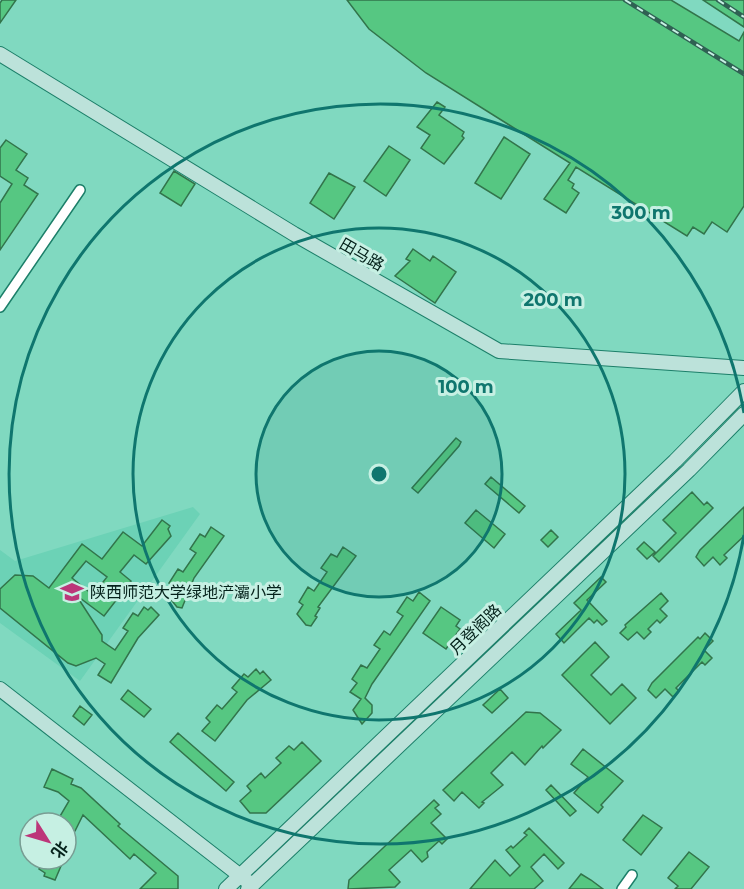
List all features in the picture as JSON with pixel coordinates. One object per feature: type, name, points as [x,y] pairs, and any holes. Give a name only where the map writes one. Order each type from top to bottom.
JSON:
[{"type":"main road","name":"田马路","points":[[0,54],[294,234],[499,351],[744,368]]},
{"type":"main road","name":"月登阁路","points":[[248,886],[744,391]]},
{"type":"main road","name":"月登阁路","points":[[226,889],[248,886],[689,470],[744,414]]},
{"type":"main road","points":[[0,689],[248,886]]},
{"type":"street","points":[[0,308],[80,190]]},
{"type":"street","points":[[622,889],[632,875]]},
{"type":"shaded area","name":"陕西师范大学绿地浐灞小学","points":[[193,507],[200,514],[80,681],[0,623],[0,550],[15,561]]},
{"type":"building","points":[[2,0],[16,0],[0,23],[0,3]]},
{"type":"building","points":[[347,0],[671,0],[739,41],[744,32],[744,206],[727,232],[712,222],[704,234],[693,227],[687,236],[576,167],[568,180],[574,184],[572,188],[579,193],[566,213],[544,199],[570,163],[426,73],[369,29]]},
{"type":"building","points":[[703,0],[744,0],[744,27]]},
{"type":"building","points":[[437,102],[445,107],[439,115],[464,132],[462,136],[464,138],[444,164],[421,148],[430,135],[417,127]]},
{"type":"building","points":[[504,137],[530,154],[501,199],[475,183]]},
{"type":"building","points":[[6,140],[27,154],[16,170],[28,178],[24,185],[38,194],[0,250],[0,203],[12,184],[0,176],[0,148]]},
{"type":"building","points":[[389,146],[410,160],[386,196],[364,181]]},
{"type":"building","points":[[174,171],[195,184],[181,206],[160,193]]},
{"type":"building","points":[[329,173],[355,187],[334,219],[310,203]]},
{"type":"building","points":[[413,249],[430,261],[433,256],[456,272],[435,303],[395,276],[410,261],[406,259]]},
{"type":"building","points":[[456,438],[461,442],[459,446],[418,493],[412,488]]},
{"type":"building","points":[[491,477],[525,506],[519,513],[485,484]]},
{"type":"building","points":[[692,492],[704,505],[707,502],[713,508],[659,562],[653,556],[676,533],[663,520]]},
{"type":"building","points":[[744,507],[744,536],[724,555],[727,558],[720,565],[713,557],[704,566],[696,557],[700,550]]},
{"type":"building","points":[[476,510],[505,534],[494,548],[465,523]]},
{"type":"building","points":[[162,520],[170,526],[168,529],[171,536],[146,564],[134,555],[120,572],[131,581],[104,616],[76,595],[102,635],[102,641],[115,650],[128,631],[123,628],[133,613],[138,616],[144,607],[148,610],[151,607],[159,615],[138,638],[111,683],[98,675],[105,664],[96,658],[76,666],[68,663],[0,608],[0,589],[15,575],[33,576],[49,588],[82,544],[102,559],[123,532],[142,546]],"holes":[[[86,561],[107,577],[93,595],[72,578]]]},
{"type":"building","points":[[211,527],[224,536],[194,578],[182,608],[177,607],[168,596],[174,587],[169,583],[178,569],[183,572],[196,553],[190,549],[200,534],[205,537]]},
{"type":"building","points":[[551,530],[558,537],[548,547],[541,540]]},
{"type":"building","points":[[644,542],[655,552],[647,559],[637,549]]},
{"type":"building","points":[[343,547],[356,556],[318,607],[320,608],[315,616],[317,617],[311,626],[306,625],[297,614],[303,605],[299,602],[308,587],[314,591],[327,572],[321,568],[331,554],[337,557]]},
{"type":"building","points":[[601,577],[606,582],[587,600],[607,621],[602,625],[597,620],[594,623],[589,618],[564,643],[556,634],[581,610],[574,603]]},
{"type":"building","points":[[419,592],[430,601],[372,684],[365,698],[372,705],[372,713],[362,724],[353,710],[361,699],[350,692],[357,683],[352,679],[361,665],[367,668],[380,649],[374,645],[384,631],[390,635],[403,616],[397,612],[407,597],[413,601]]},
{"type":"building","points":[[661,593],[668,601],[660,609],[667,616],[660,623],[657,620],[648,629],[651,632],[644,639],[637,632],[628,640],[620,633],[626,627],[625,625]]},
{"type":"building","points":[[441,607],[460,620],[456,626],[460,629],[446,649],[423,633]]},
{"type":"building","points":[[705,633],[713,641],[704,650],[712,658],[705,665],[702,662],[676,688],[679,691],[673,697],[665,689],[656,698],[648,690],[652,683],[698,637],[700,639]]},
{"type":"building","points":[[595,642],[609,657],[591,675],[611,695],[622,684],[636,698],[610,724],[562,675]]},
{"type":"building","points":[[256,669],[260,674],[263,671],[271,680],[247,700],[215,741],[202,731],[210,722],[206,718],[217,705],[222,709],[237,692],[232,688],[244,674],[248,677]]},
{"type":"building","points":[[500,689],[508,698],[492,713],[483,705]]},
{"type":"building","points":[[128,690],[151,709],[144,717],[121,699]]},
{"type":"building","points":[[80,706],[92,715],[84,725],[73,716]]},
{"type":"building","points":[[526,712],[540,713],[561,730],[525,765],[512,752],[491,773],[503,785],[482,802],[484,803],[479,808],[462,792],[454,801],[443,790]]},
{"type":"building","points":[[178,733],[234,782],[226,791],[170,742]]},
{"type":"building","points":[[302,742],[321,761],[266,813],[250,813],[240,801],[251,791],[247,786],[261,773],[265,778],[281,763],[276,758],[289,746],[294,750]]},
{"type":"building","points":[[583,749],[623,781],[601,805],[603,807],[598,813],[574,793],[588,777],[571,764]]},
{"type":"building","points":[[52,769],[73,779],[71,784],[81,788],[120,824],[118,826],[178,876],[178,889],[140,889],[156,873],[134,854],[130,859],[83,815],[78,825],[78,811],[63,811],[69,801],[58,792],[44,787]]},
{"type":"building","points":[[551,785],[576,811],[570,816],[546,790]]},
{"type":"building","points":[[434,800],[439,805],[435,808],[441,814],[431,823],[447,839],[442,844],[439,841],[427,852],[428,857],[422,862],[411,850],[389,870],[400,882],[395,887],[348,889],[349,880]]},
{"type":"building","points":[[643,815],[662,828],[641,855],[623,840]]},
{"type":"building","points":[[529,828],[564,863],[558,869],[544,854],[531,867],[543,881],[534,889],[470,889],[495,860],[510,876],[520,866],[506,850],[511,846],[513,848],[527,835],[524,833]]},
{"type":"building","points":[[689,852],[709,867],[691,889],[675,889],[678,886],[668,878]]},
{"type":"building","points":[[42,871],[59,871],[55,880],[44,876],[45,873]]},
{"type":"building","points":[[581,874],[591,880],[603,889],[569,889]]},
{"type":"railway","points":[[625,0],[744,74]]},
{"type":"railway","points":[[718,0],[744,17]]},
{"type":"place","name":"陕西师范大学绿地浐灞小学","points":[[72,592]]}]
